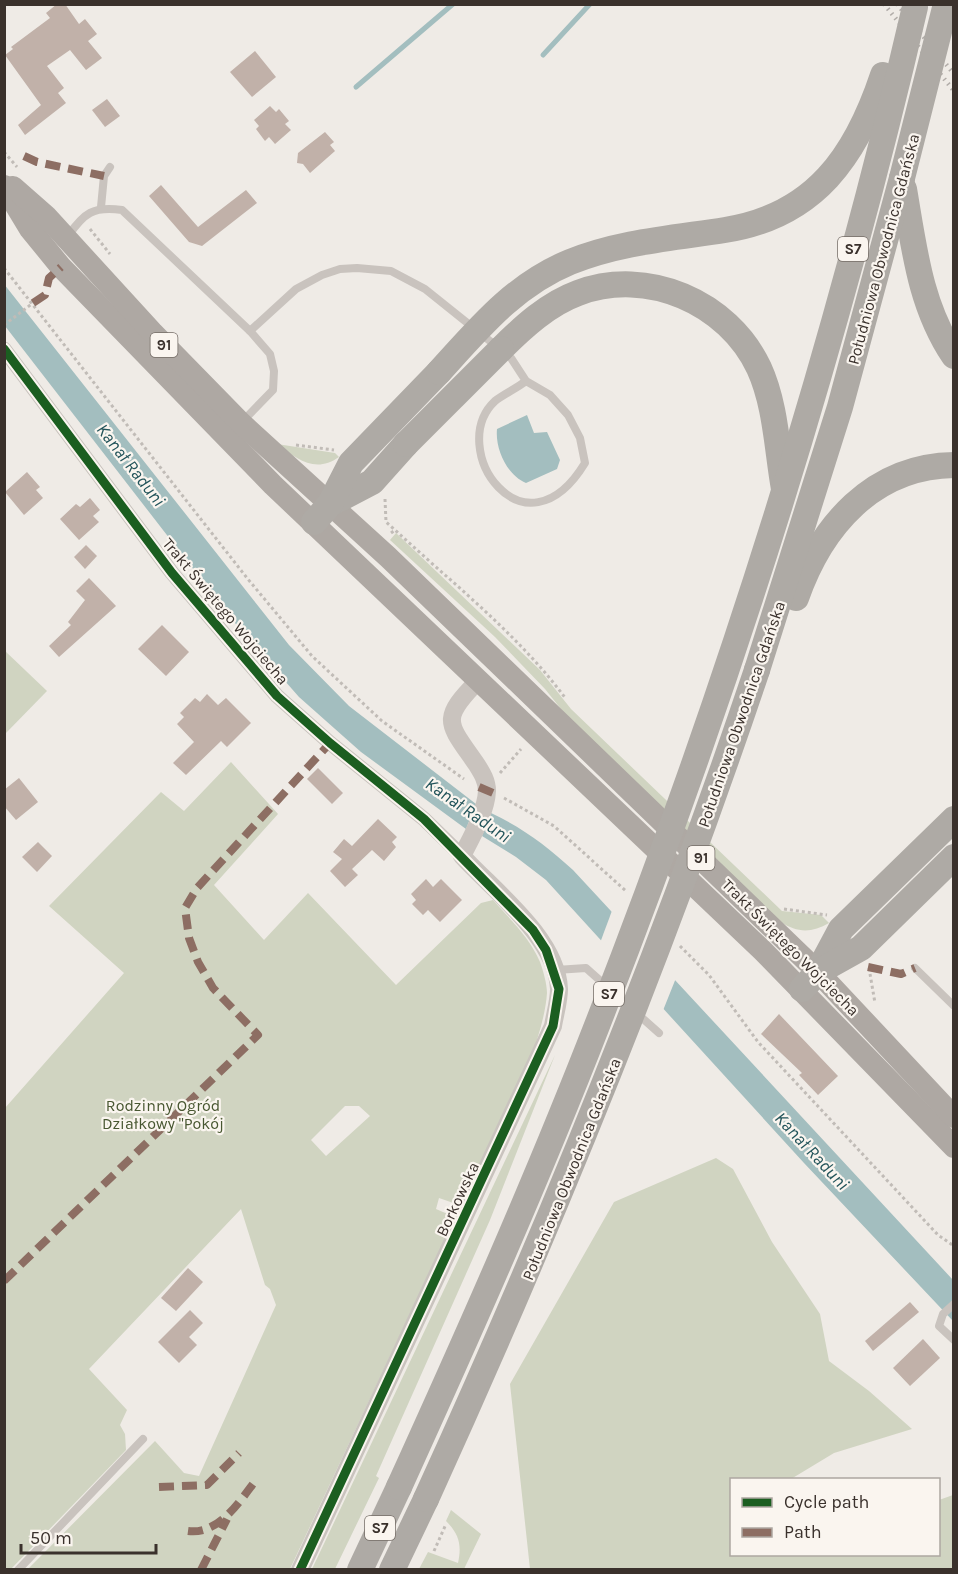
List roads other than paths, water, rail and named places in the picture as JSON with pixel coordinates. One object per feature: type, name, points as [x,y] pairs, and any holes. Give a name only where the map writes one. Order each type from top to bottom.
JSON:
[{"type":"highway","name":"Południowa Obwodnica Gdańska","points":[[392,1569],[524,1283],[608,1080],[699,839],[757,670],[840,406],[902,178],[946,4]]},
{"type":"highway","name":"Południowa Obwodnica Gdańska","points":[[360,1569],[514,1230],[603,1012],[706,729],[784,489],[921,5]]},
{"type":"highway","points":[[322,513],[351,463],[499,306],[524,286],[548,272],[594,253],[631,244],[752,224],[776,216],[816,191],[830,177],[858,137],[875,99],[888,57],[921,5]]},
{"type":"highway","points":[[902,178],[925,298],[938,331],[954,356]]},
{"type":"highway","points":[[322,513],[372,482],[406,444],[516,334],[555,304],[579,293],[606,286],[643,285],[672,291],[695,301],[715,314],[749,349],[763,377],[768,395],[784,489]]},
{"type":"highway","points":[[757,670],[788,624],[809,567],[843,514],[878,485],[898,475],[921,468],[954,465]]},
{"type":"highway","points":[[810,981],[841,929],[954,819]]},
{"type":"highway","points":[[810,981],[861,948],[953,858]]},
{"type":"main road","name":"Trakt Świętego Wojciecha","points":[[14,177],[66,240],[240,423],[478,681],[810,981],[954,1147]]},
{"type":"main road","name":"Trakt Świętego Wojciecha","points":[[4,186],[30,229],[61,267],[273,485],[322,513],[388,557],[810,981],[954,1118]]},
{"type":"street","points":[[921,5],[954,29]]},
{"type":"street","name":"Trakt Świętego Wojciecha","points":[[4,349],[172,573],[276,696],[424,819],[466,848]]},
{"type":"street","points":[[466,848],[493,799],[485,781],[452,728],[451,716],[458,701],[478,681]]},
{"type":"street","name":"Borkowska","points":[[300,1569],[554,1026],[558,989],[554,970],[533,930],[466,848]]},
{"type":"lane","points":[[101,207],[104,176],[110,167]]},
{"type":"lane","points":[[66,240],[81,218],[101,207],[122,210],[131,215],[250,331],[270,354],[274,371],[273,390],[240,423]]},
{"type":"lane","points":[[250,331],[284,298],[306,282],[340,269],[375,268],[391,272],[424,288],[511,358],[526,381],[550,395],[568,415],[580,438],[585,463],[575,480],[554,497],[531,505],[507,497],[490,479],[479,449],[482,423],[494,402],[526,381]]},
{"type":"lane","points":[[554,970],[586,968],[659,1033]]},
{"type":"lane","points":[[915,968],[954,1006]]},
{"type":"lane","points":[[954,1304],[945,1312],[939,1326],[954,1340]]},
{"type":"lane","points":[[18,1569],[143,1440]]},
{"type":"water","name":"Kanał Raduni","points":[[4,284],[289,645],[349,706],[476,804],[466,829],[361,752],[299,697],[242,632],[5,326]]},
{"type":"water","points":[[527,415],[534,433],[547,432],[560,460],[557,469],[526,483],[508,468],[500,453],[497,429]]},
{"type":"water","name":"Kanał Raduni","points":[[491,813],[534,838],[573,870],[953,1280],[953,1321],[804,1163],[546,880],[516,857],[482,836]]},
{"type":"waterway","points":[[356,87],[453,4]]},
{"type":"waterway","points":[[543,55],[590,4]]},
{"type":"railway","points":[[884,4],[954,91]]},
{"type":"railway","points":[[897,4],[954,74]]},
{"type":"park label","name":"Rodzinny Ogród Działkowy \"Pokój","points":[[163,1114]]}]
